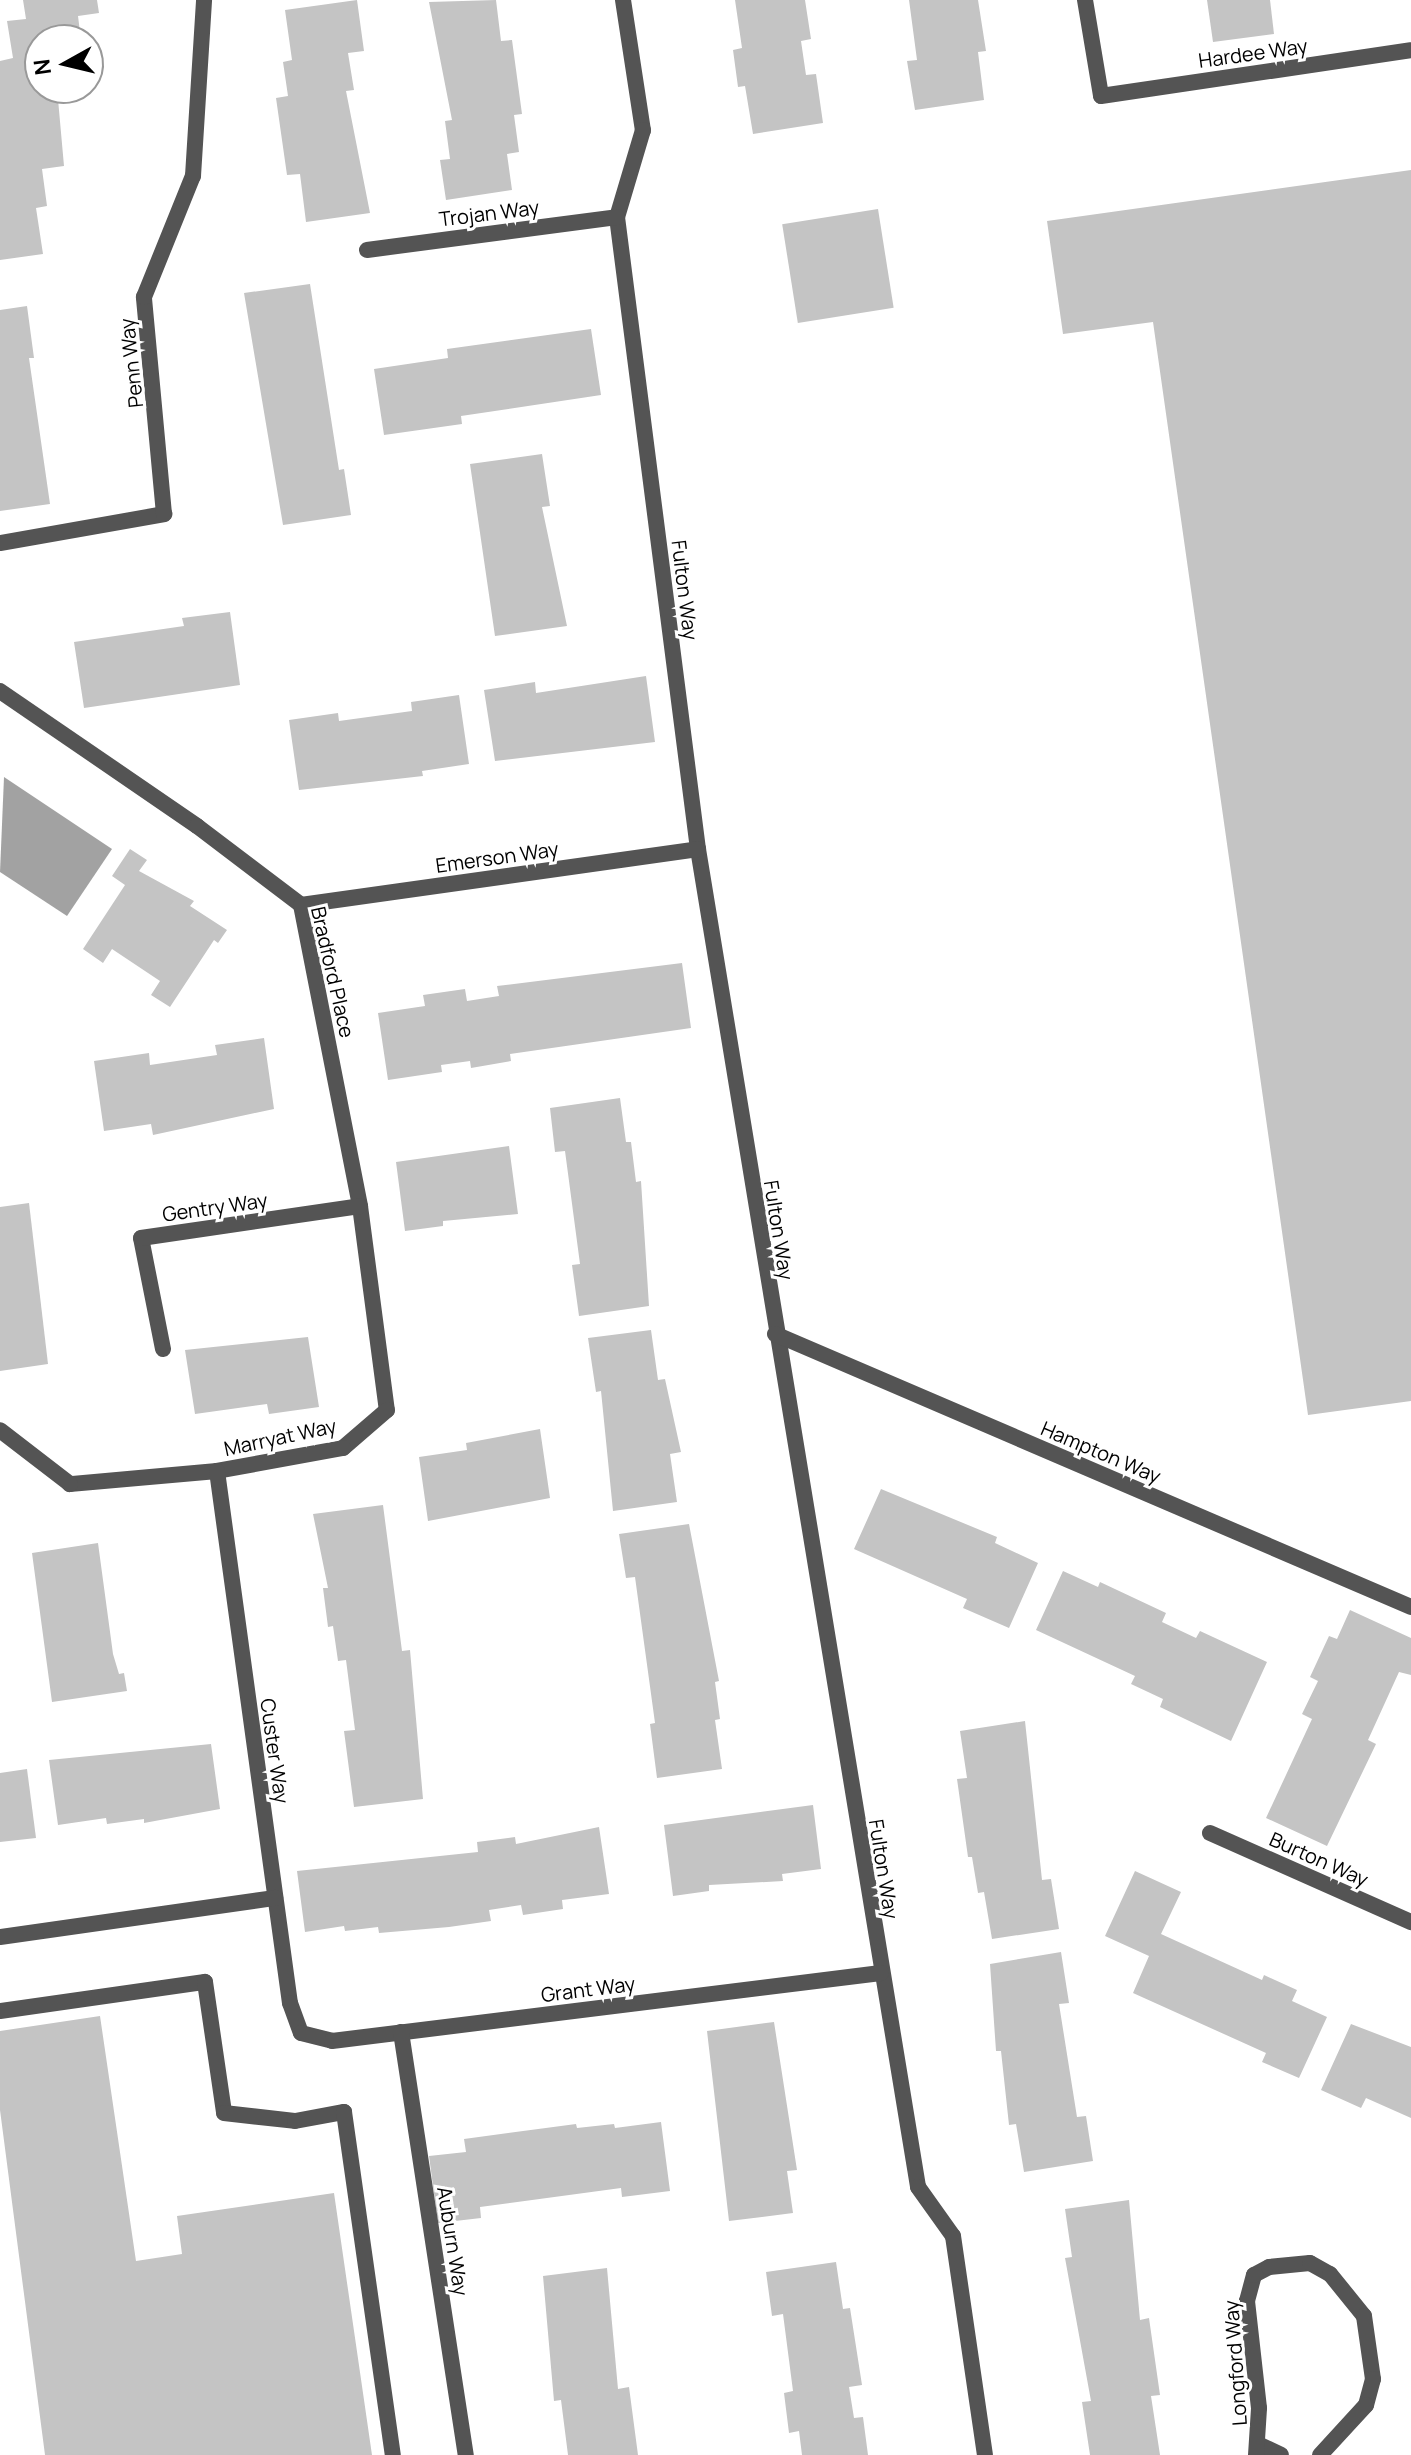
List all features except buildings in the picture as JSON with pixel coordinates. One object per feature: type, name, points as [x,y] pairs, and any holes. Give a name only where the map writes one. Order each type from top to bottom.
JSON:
[{"type":"street","name":"Penn Way","points":[[0,543],[164,514],[144,297],[193,176],[204,0]]},
{"type":"street","name":"Fulton Way","points":[[623,0],[643,130],[617,217],[698,849],[775,1334],[918,2187],[953,2236],[985,2455]]},
{"type":"street","name":"Hardee Way","points":[[1085,0],[1101,96],[1411,50]]},
{"type":"street","name":"Trojan Way","points":[[367,250],[617,217]]},
{"type":"street","name":"Bradford Place","points":[[0,691],[197,826],[301,905],[360,1206],[387,1410]]},
{"type":"street","name":"Emerson Way","points":[[301,905],[698,849]]},
{"type":"street","name":"Gentry Way","points":[[163,1349],[141,1238],[360,1206]]},
{"type":"street","name":"Hampton Way","points":[[775,1334],[1411,1607]]},
{"type":"street","name":"Marryat Way","points":[[217,1471],[343,1448],[387,1410]]},
{"type":"street","points":[[0,1430],[70,1484],[217,1471]]},
{"type":"street","name":"Custer Way","points":[[217,1471],[290,2003],[301,2033]]},
{"type":"street","name":"Burton Way","points":[[1210,1833],[1411,1922]]},
{"type":"street","points":[[0,1937],[275,1898]]},
{"type":"street","name":"Grant Way","points":[[301,2033],[332,2041],[881,1973]]},
{"type":"street","points":[[0,2011],[205,1982],[224,2113],[295,2121],[344,2112],[393,2455]]},
{"type":"street","name":"Auburn Way","points":[[401,2032],[466,2455]]},
{"type":"street","name":"Longford Way","points":[[1258,2450],[1247,2301],[1250,2288],[1254,2275],[1269,2267],[1310,2263],[1330,2274],[1364,2316],[1373,2379],[1366,2405],[1320,2455]]},
{"type":"street","points":[[1258,2450],[1281,2455]]},
{"type":"shaded area","points":[[4,777],[112,849],[67,916],[0,872]]}]
